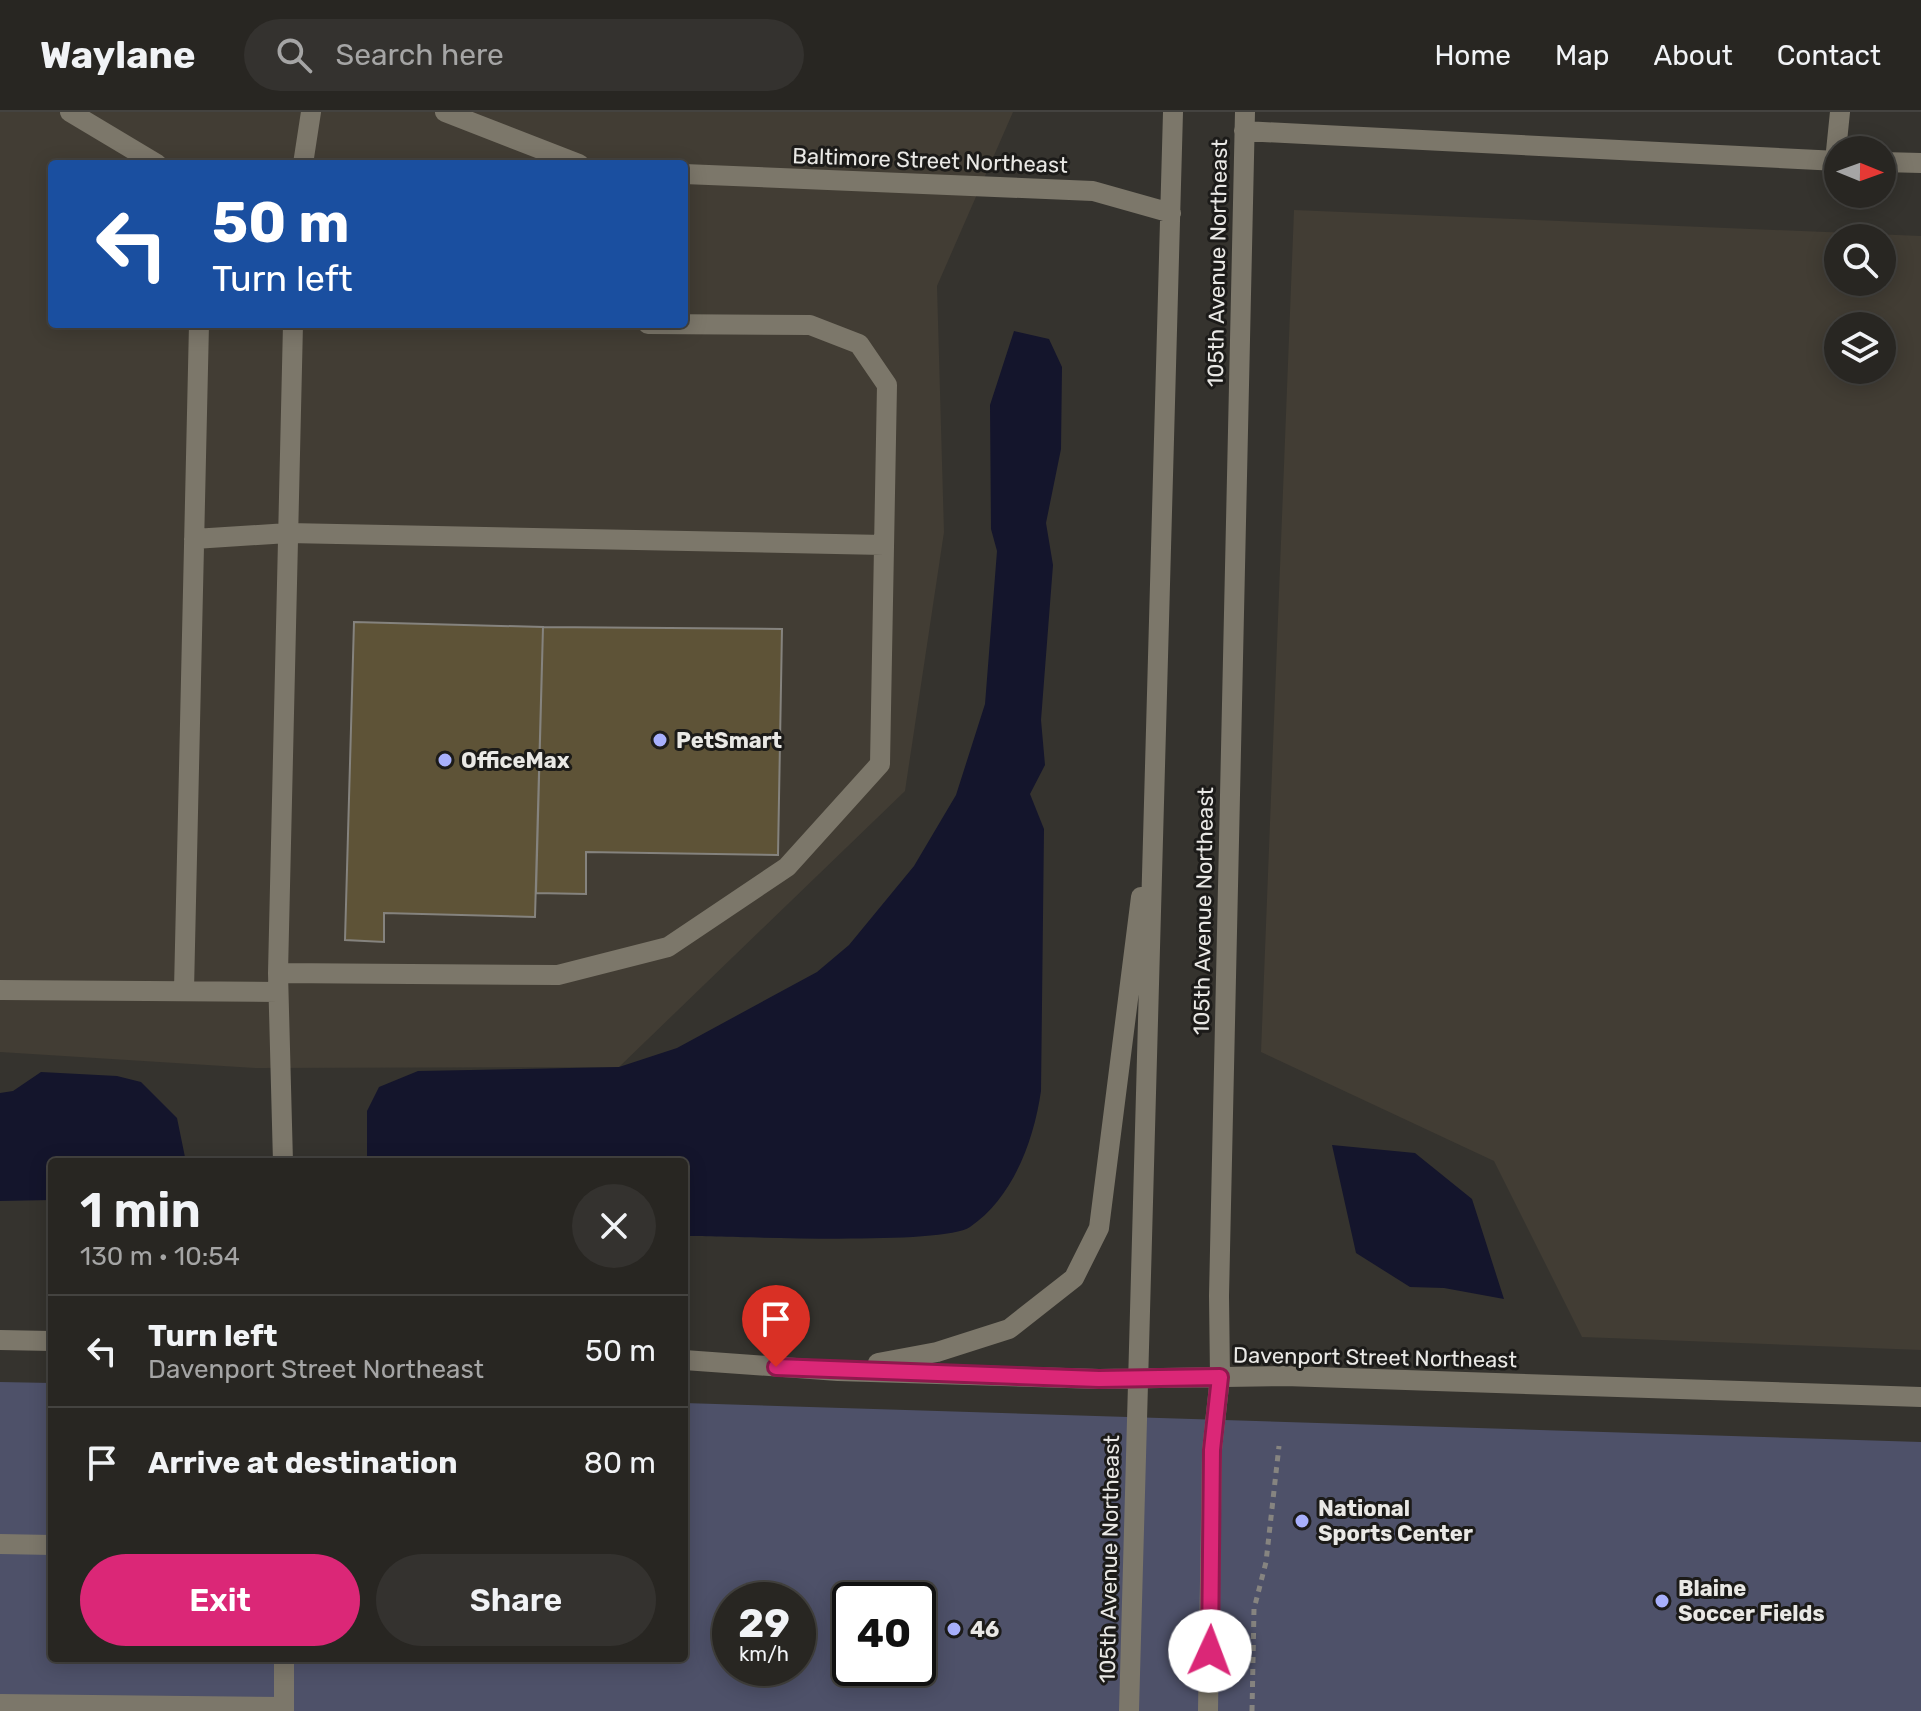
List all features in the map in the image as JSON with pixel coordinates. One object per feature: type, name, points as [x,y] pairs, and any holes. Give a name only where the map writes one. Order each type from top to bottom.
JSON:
[{"type":"street","points":[[70,112],[150,160]]},
{"type":"street","points":[[304,160],[311,112]]},
{"type":"street","points":[[445,112],[569,160]]},
{"type":"street","name":"105th Avenue Northeast","points":[[1129,1711],[1173,112]]},
{"type":"street","points":[[1839,136],[1840,112]]},
{"type":"street","points":[[1245,122],[1824,160]]},
{"type":"street","name":"105th Avenue Northeast","points":[[1208,1711],[1212,1450],[1220,1377],[1245,122]]},
{"type":"street","points":[[1896,162],[1921,163]]},
{"type":"street","name":"Baltimore Street Northeast","points":[[688,174],[1093,191],[1171,213]]},
{"type":"street","points":[[0,990],[184,990],[278,982],[558,975],[668,947],[787,867],[880,764],[887,385],[859,344],[810,325],[688,324]]},
{"type":"street","points":[[184,990],[199,328]]},
{"type":"street","points":[[283,1158],[278,982],[293,328]]},
{"type":"street","points":[[194,539],[288,533],[884,545]]},
{"type":"street","points":[[838,1371],[937,1352],[1009,1329],[1074,1278],[1099,1228],[1155,794]]},
{"type":"street","points":[[0,1340],[48,1341]]},
{"type":"street","name":"Davenport Street Northeast","points":[[688,1360],[838,1371],[1138,1380],[1285,1376],[1921,1397]]},
{"type":"street","points":[[0,1544],[48,1545]]},
{"type":"street","points":[[0,1704],[284,1709],[284,1662]]},
{"type":"path","points":[[1252,1711],[1254,1609],[1266,1562],[1279,1446]]},
{"type":"shaded area","points":[[0,112],[1013,112],[937,286],[944,532],[905,791],[619,1067],[255,1068],[0,1052]]},
{"type":"shaded area","points":[[1294,210],[1824,232],[1824,296],[1896,296],[1896,235],[1921,236],[1921,1350],[1582,1337],[1494,1161],[1261,1052]]},
{"type":"shaded area","points":[[1014,331],[1049,339],[1062,367],[1061,449],[1046,523],[1053,565],[1041,720],[1045,765],[1030,794],[1044,829],[1041,1091],[1027,1148],[1010,1184],[998,1200],[970,1227],[952,1233],[834,1239],[688,1236],[688,1158],[367,1158],[367,1111],[379,1087],[418,1071],[619,1067],[677,1048],[817,972],[849,945],[914,866],[956,795],[985,704],[997,551],[991,529],[990,405]]},
{"type":"shaded area","points":[[41,1072],[117,1076],[141,1082],[177,1118],[185,1158],[48,1158],[48,1200],[0,1201],[0,1093],[13,1091]]},
{"type":"shaded area","points":[[1332,1145],[1415,1153],[1472,1199],[1504,1299],[1444,1288],[1410,1287],[1356,1253]]},
{"type":"shaded area","name":"National Sports Center","points":[[0,1382],[48,1383],[48,1662],[688,1662],[688,1403],[1921,1442],[1921,1711],[0,1711]]},
{"type":"building","name":"OfficeMax","points":[[354,622],[543,627],[535,917],[384,913],[384,942],[345,940]]},
{"type":"building","name":"PetSmart","points":[[543,627],[782,629],[778,855],[586,852],[586,894],[536,893]]},
{"type":"place","name":"PetSmart","points":[[660,740]]},
{"type":"place","name":"OfficeMax","points":[[445,760]]},
{"type":"place","name":"National Sports Center","points":[[1302,1521]]},
{"type":"place","name":"Blaine Soccer Fields","points":[[1662,1601]]},
{"type":"place","name":"46","points":[[954,1629]]},
{"type":"route","points":[[776,1367],[1138,1380],[1220,1377],[1212,1450],[1210,1651]]}]
